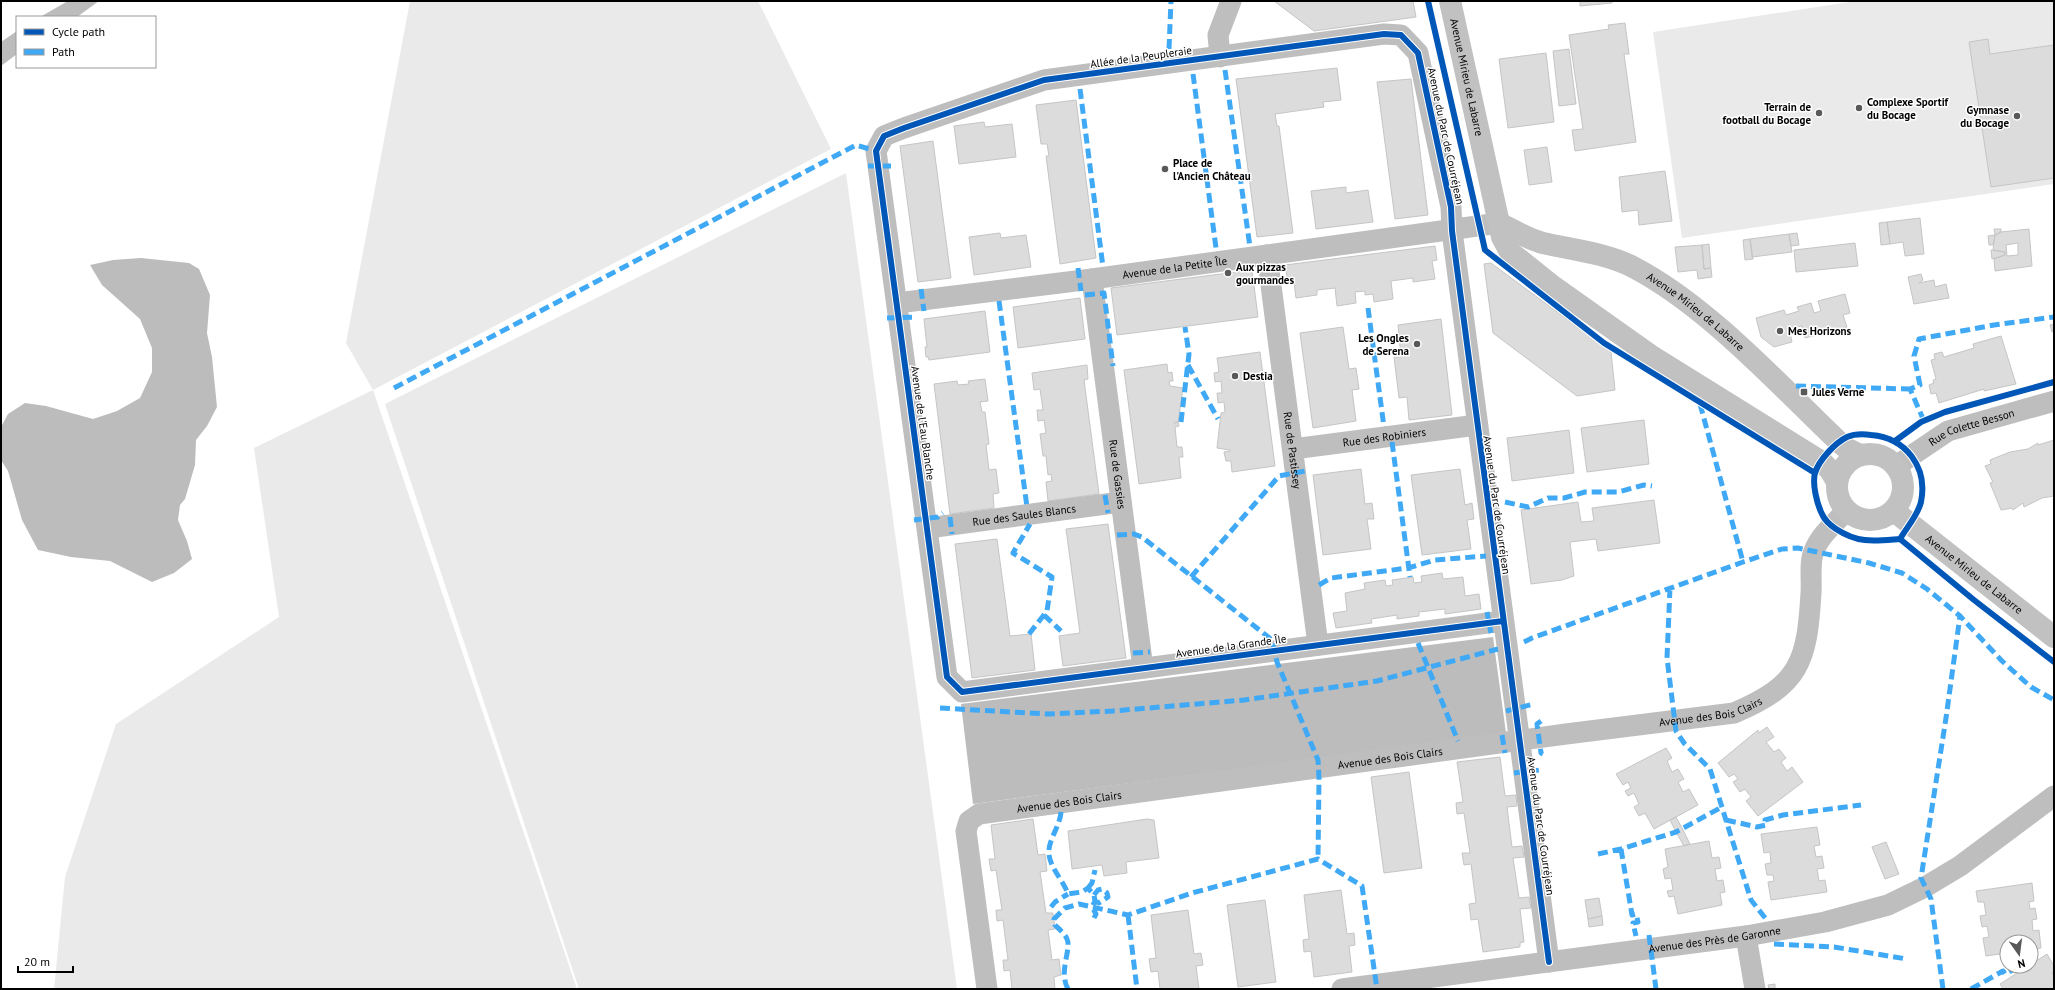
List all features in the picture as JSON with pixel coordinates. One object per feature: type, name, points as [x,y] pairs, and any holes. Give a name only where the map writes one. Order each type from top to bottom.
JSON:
[{"type":"street","points":[[1220,57],[1218,35],[1231,1]]},
{"type":"street","name":"Avenue Mirieu de Labarre","points":[[1450,1],[1502,237],[1510,252],[1519,261],[1650,355],[1822,462],[1830,470],[1836,480],[1836,491],[1840,502],[1846,511]]},
{"type":"street","name":"Allée de la Peupleraie","points":[[876,151],[884,136],[1044,80],[1384,34],[1402,35],[1418,53]]},
{"type":"street","name":"Avenue du Parc de Courréjean","points":[[1418,53],[1451,207],[1452,231],[1477,425],[1549,962]]},
{"type":"street","name":"Avenue de l'Eau Blanche","points":[[876,151],[947,677],[962,692]]},
{"type":"street","name":"Avenue Mirieu de Labarre","points":[[1499,223],[1542,243],[1608,257],[1632,267],[1666,287],[1711,322],[1840,444],[1860,455],[1870,453],[1880,455],[1889,459],[1896,466]]},
{"type":"street","name":"Avenue de la Petite Île","points":[[897,303],[1092,279],[1452,231],[1499,223]]},
{"type":"street","points":[[1519,261],[1530,238]]},
{"type":"street","name":"Rue de Pastissey","points":[[1267,255],[1318,645]]},
{"type":"street","name":"Rue de Gassies","points":[[1092,279],[1143,668]]},
{"type":"street","name":"Rue Colette Besson","points":[[1896,466],[1948,431],[2054,401]]},
{"type":"street","name":"Rue des Robiniers","points":[[1292,449],[1477,425]]},
{"type":"street","points":[[1836,480],[1845,464],[1860,455]]},
{"type":"street","points":[[1846,511],[1855,517],[1870,520],[1885,517],[1894,511],[1903,494],[1901,474],[1896,466]]},
{"type":"street","name":"Rue des Saules Blancs","points":[[928,528],[1121,502]]},
{"type":"street","name":"Avenue des Bois Clairs","points":[[987,989],[966,831],[969,821],[979,814],[1734,713],[1756,704],[1779,689],[1795,672],[1803,656],[1811,597],[1813,552],[1820,539],[1846,511]]},
{"type":"street","name":"Avenue Mirieu de Labarre","points":[[1894,511],[2054,637]]},
{"type":"street","name":"Avenue de la Grande Île","points":[[962,692],[1503,621]]},
{"type":"street","name":"Avenue des Près de Garonne","points":[[1342,989],[1746,936],[1825,922],[1888,905],[1925,887],[1960,866],[2054,796]]},
{"type":"street","points":[[1746,936],[1755,989]]},
{"type":"shaded area","points":[[68,1],[99,1],[78,16],[42,16]]},
{"type":"shaded area","points":[[410,1],[758,1],[831,149],[373,390],[346,343]]},
{"type":"shaded area","name":"Terrain de football du Bocage","points":[[1856,1],[2054,1],[2054,184],[1682,238],[1653,32]]},
{"type":"shaded area","points":[[16,32],[16,55],[1,66],[1,42]]},
{"type":"shaded area","points":[[846,173],[957,989],[579,989],[385,404]]},
{"type":"shaded area","points":[[141,258],[189,263],[199,269],[210,295],[207,333],[212,357],[217,407],[207,426],[196,440],[195,465],[185,499],[180,505],[178,520],[187,541],[192,559],[174,573],[152,582],[110,561],[71,557],[38,550],[22,520],[8,471],[1,460],[1,427],[8,414],[25,403],[46,406],[93,419],[117,411],[140,398],[152,372],[152,348],[140,319],[102,285],[90,265],[113,260]]},
{"type":"shaded area","points":[[373,390],[577,989],[54,989],[65,877],[116,724],[279,617],[254,448]]},
{"type":"shaded area","points":[[1493,637],[1506,733],[973,804],[961,704]]},
{"type":"building","points":[[1274,1],[1413,1],[1416,17],[1314,31]]},
{"type":"building","points":[[1580,1],[1612,1],[1612,3],[1580,6]]},
{"type":"building","points":[[1625,23],[1629,54],[1624,54],[1636,142],[1575,151],[1572,130],[1583,129],[1569,35],[1609,29],[1608,25]]},
{"type":"building","name":"Gymnase du Bocage","points":[[1988,39],[1990,54],[2054,45],[2054,178],[1991,187],[1969,42]]},
{"type":"building","points":[[1569,49],[1576,104],[1559,106],[1553,51]]},
{"type":"building","points":[[1546,53],[1554,122],[1508,128],[1499,59]]},
{"type":"building","points":[[1337,68],[1341,100],[1323,102],[1324,107],[1275,114],[1277,126],[1279,126],[1293,233],[1257,237],[1236,79]]},
{"type":"building","points":[[1411,79],[1428,215],[1395,219],[1377,82]]},
{"type":"building","points":[[1076,100],[1096,258],[1060,264],[1046,156],[1049,156],[1047,144],[1041,144],[1036,105]]},
{"type":"building","points":[[984,122],[985,127],[1012,124],[1016,157],[959,164],[954,126]]},
{"type":"building","points":[[933,141],[951,278],[918,282],[900,146]]},
{"type":"building","points":[[1547,147],[1552,182],[1529,185],[1524,150]]},
{"type":"building","points":[[1665,171],[1672,221],[1639,225],[1638,210],[1622,212],[1619,177]]},
{"type":"building","points":[[1346,187],[1346,193],[1368,190],[1373,222],[1316,229],[1311,191]]},
{"type":"building","points":[[1920,218],[1924,254],[1905,256],[1903,242],[1890,244],[1887,222]]},
{"type":"building","points":[[1887,222],[1890,244],[1881,245],[1879,223]]},
{"type":"building","points":[[1994,229],[2001,229],[2001,232],[1995,235]]},
{"type":"building","points":[[2029,229],[2032,266],[1995,271],[1994,259],[2005,255],[2005,252],[1993,250],[1995,235],[2001,232]],"holes":[[[2018,243],[2018,255],[2007,256],[2006,245]]]},
{"type":"building","points":[[1000,233],[1001,238],[1026,235],[1031,267],[974,275],[969,237]]},
{"type":"building","points":[[1797,233],[1799,245],[1791,246],[1789,234]]},
{"type":"building","points":[[1789,234],[1792,252],[1752,257],[1750,239]]},
{"type":"building","points":[[1995,235],[1993,245],[1989,245],[1988,236]]},
{"type":"building","points":[[1750,239],[1753,259],[1745,260],[1743,240]]},
{"type":"building","points":[[1855,243],[1858,266],[1796,272],[1794,250]]},
{"type":"building","points":[[1709,244],[1711,268],[1704,269],[1702,245]]},
{"type":"building","points":[[1702,245],[1704,269],[1711,268],[1712,277],[1698,279],[1697,270],[1678,272],[1675,247]]},
{"type":"building","points":[[1435,246],[1437,260],[1432,261],[1435,279],[1413,282],[1413,278],[1391,281],[1393,299],[1374,302],[1373,294],[1365,295],[1365,291],[1355,292],[1356,303],[1337,306],[1335,288],[1317,290],[1317,295],[1296,298],[1294,282],[1288,282],[1285,265]]},
{"type":"building","points":[[1991,250],[2005,252],[2005,255],[1992,259]]},
{"type":"building","points":[[1491,263],[1611,352],[1615,390],[1577,396],[1493,333],[1484,264]]},
{"type":"building","points":[[1252,270],[1258,317],[1117,335],[1111,288]]},
{"type":"building","points":[[1921,274],[1923,280],[1919,283],[1934,280],[1935,287],[1946,284],[1949,298],[1914,304],[1908,277]]},
{"type":"building","points":[[1845,294],[1850,313],[1843,315],[1847,327],[1805,338],[1802,326],[1789,329],[1792,342],[1774,347],[1761,337],[1756,318],[1784,310],[1786,315],[1799,311],[1797,307],[1811,303],[1814,313],[1821,311],[1818,301]]},
{"type":"building","points":[[1080,298],[1085,339],[1018,348],[1013,307]]},
{"type":"building","points":[[985,311],[990,352],[929,360],[928,357],[926,357],[925,347],[927,347],[924,319]]},
{"type":"building","points":[[1441,319],[1452,415],[1409,420],[1407,397],[1399,398],[1394,357],[1401,357],[1398,325]]},
{"type":"building","points":[[2054,324],[2054,331],[2052,332],[2050,325]]},
{"type":"building","points":[[1343,327],[1349,369],[1356,368],[1359,389],[1352,390],[1356,421],[1313,428],[1300,333]]},
{"type":"building","points":[[2001,336],[2016,384],[1984,391],[1984,389],[1939,403],[1936,393],[1931,394],[1929,385],[1934,383],[1933,380],[1936,379],[1931,360],[1935,359],[1934,354],[1942,352],[1944,357],[1974,348],[1973,344]]},
{"type":"building","points":[[1260,352],[1275,466],[1232,472],[1231,461],[1226,461],[1224,452],[1230,450],[1217,448],[1221,413],[1225,412],[1224,402],[1218,403],[1217,393],[1222,393],[1221,381],[1215,382],[1214,373],[1219,372],[1217,358]]},
{"type":"building","points":[[1167,364],[1168,373],[1172,372],[1173,381],[1169,381],[1170,386],[1183,388],[1178,422],[1179,426],[1175,427],[1177,447],[1182,447],[1183,457],[1179,457],[1181,478],[1139,484],[1124,370]]},
{"type":"building","points":[[1087,365],[1088,379],[1084,380],[1099,494],[1048,501],[1046,482],[1052,481],[1051,474],[1048,475],[1046,456],[1043,456],[1040,434],[1046,433],[1044,420],[1038,421],[1037,410],[1043,410],[1040,389],[1034,390],[1032,373]]},
{"type":"building","points":[[985,379],[988,401],[980,402],[982,412],[985,412],[989,444],[986,445],[989,470],[996,469],[999,493],[993,494],[994,508],[950,514],[934,384],[957,381],[958,385],[969,384],[968,381]]},
{"type":"building","points":[[1644,420],[1649,464],[1587,472],[1581,428]]},
{"type":"building","points":[[1569,430],[1574,473],[1512,481],[1507,438]]},
{"type":"building","points":[[2054,440],[2054,496],[2042,498],[2024,507],[2023,503],[2013,510],[2012,508],[2001,510],[1990,483],[1993,482],[1985,466],[1991,464],[1990,460],[2010,452],[2028,449],[2038,443],[2038,445]]},
{"type":"building","points":[[1361,469],[1365,504],[1372,503],[1374,519],[1367,519],[1371,549],[1323,555],[1313,475]]},
{"type":"building","points":[[1460,469],[1465,505],[1472,503],[1474,519],[1467,520],[1471,549],[1422,555],[1411,475]]},
{"type":"building","points":[[1654,500],[1660,543],[1598,551],[1596,539],[1570,542],[1574,576],[1562,580],[1531,584],[1521,510],[1578,502],[1581,522],[1594,521],[1592,508]]},
{"type":"building","points":[[1108,524],[1126,658],[1063,666],[1059,636],[1080,633],[1066,529]]},
{"type":"building","points":[[997,539],[1010,636],[1031,634],[1035,670],[972,678],[955,544]]},
{"type":"building","points":[[1442,573],[1443,579],[1463,577],[1465,596],[1479,594],[1481,609],[1445,614],[1445,609],[1419,612],[1419,616],[1397,619],[1397,615],[1371,619],[1372,623],[1336,628],[1333,613],[1347,611],[1345,593],[1365,589],[1364,583],[1385,580],[1386,586],[1393,585],[1392,580],[1413,577],[1414,583],[1422,582],[1421,576]]},
{"type":"building","points":[[1767,727],[1774,737],[1766,742],[1774,752],[1779,749],[1786,758],[1781,762],[1787,771],[1792,767],[1803,782],[1758,816],[1746,801],[1751,797],[1745,789],[1740,792],[1733,782],[1738,779],[1734,774],[1729,777],[1718,763],[1758,730],[1759,733]]},
{"type":"building","points":[[1666,748],[1672,758],[1667,761],[1672,772],[1678,769],[1684,779],[1678,782],[1683,792],[1689,789],[1698,805],[1654,829],[1645,813],[1639,816],[1634,807],[1639,804],[1634,793],[1628,796],[1625,791],[1631,788],[1628,782],[1623,785],[1616,774]]},
{"type":"building","points":[[1500,757],[1505,796],[1516,795],[1517,806],[1507,807],[1512,847],[1522,846],[1524,857],[1513,858],[1519,898],[1529,897],[1531,908],[1520,909],[1524,942],[1520,943],[1520,947],[1483,952],[1478,919],[1471,920],[1469,904],[1476,903],[1471,864],[1464,865],[1462,853],[1470,853],[1464,813],[1457,814],[1456,803],[1463,802],[1457,762]]},
{"type":"building","points":[[1409,772],[1422,868],[1384,873],[1371,777]]},
{"type":"building","points":[[1676,817],[1690,844],[1684,846],[1676,832],[1670,820]]},
{"type":"building","points":[[1033,819],[1038,855],[1045,854],[1047,871],[1040,872],[1046,913],[1053,913],[1055,929],[1048,930],[1052,960],[1059,959],[1061,975],[1054,977],[1055,989],[1012,989],[1010,970],[1004,971],[1003,960],[1008,960],[1003,920],[997,921],[996,910],[1002,910],[996,870],[991,871],[989,859],[995,859],[991,825]]},
{"type":"building","points":[[1147,819],[1154,820],[1159,858],[1126,862],[1127,873],[1104,876],[1102,865],[1072,869],[1068,831]]},
{"type":"building","points":[[1817,827],[1820,845],[1814,846],[1816,857],[1822,856],[1824,868],[1817,869],[1819,881],[1825,880],[1827,892],[1771,900],[1768,882],[1774,881],[1773,875],[1767,875],[1765,864],[1771,863],[1770,852],[1764,853],[1761,834]]},
{"type":"building","points":[[1709,841],[1712,858],[1719,857],[1721,868],[1715,869],[1717,881],[1723,880],[1725,892],[1720,893],[1722,905],[1678,914],[1674,896],[1669,897],[1667,891],[1673,890],[1671,878],[1665,879],[1663,869],[1668,867],[1665,849]]},
{"type":"building","points":[[1886,842],[1899,874],[1885,879],[1872,847]]},
{"type":"building","points":[[2032,883],[2034,901],[2029,902],[2030,909],[2035,908],[2037,919],[2032,920],[2033,931],[2039,930],[2041,948],[2039,948],[2039,934],[1999,934],[1999,954],[1986,956],[1983,938],[1989,937],[1987,926],[1982,927],[1980,916],[1986,915],[1984,902],[1978,902],[1976,891]]},
{"type":"building","points":[[1341,890],[1347,934],[1354,933],[1355,945],[1349,946],[1352,972],[1314,977],[1311,951],[1304,952],[1303,940],[1309,939],[1304,895]]},
{"type":"building","points":[[1599,898],[1602,916],[1588,919],[1585,900]]},
{"type":"building","points":[[1265,900],[1276,982],[1238,987],[1227,905]]},
{"type":"building","points":[[1188,910],[1194,954],[1201,953],[1203,965],[1196,966],[1199,989],[1160,989],[1158,971],[1151,972],[1149,959],[1156,958],[1151,915]]},
{"type":"building","points":[[1602,916],[1603,925],[1589,927],[1588,919]]},
{"type":"building","points":[[2047,954],[2054,966],[2054,971],[2052,973],[2054,976],[2054,989],[2003,989],[2000,984],[2016,974],[2039,974],[2039,959]]},
{"type":"building","points":[[1775,984],[1775,989],[1769,989],[1768,985]]},
{"type":"marked path","points":[[1169,49],[1171,1]]},
{"type":"marked path","points":[[1225,70],[1250,247]]},
{"type":"marked path","points":[[1193,74],[1216,248]]},
{"type":"marked path","points":[[1080,89],[1103,267]]},
{"type":"marked path","points":[[394,388],[856,145],[876,151]]},
{"type":"marked path","points":[[868,166],[891,166]]},
{"type":"marked path","points":[[1078,268],[1081,291]]},
{"type":"marked path","points":[[921,289],[924,311]]},
{"type":"marked path","points":[[1085,295],[1104,293],[1113,366]]},
{"type":"marked path","points":[[999,301],[1027,507]]},
{"type":"marked path","points":[[1368,308],[1384,427]]},
{"type":"marked path","points":[[887,318],[916,317]]},
{"type":"marked path","points":[[1924,421],[1910,389],[1920,385],[1914,356],[1919,339],[1994,325],[2054,317]]},
{"type":"marked path","points":[[1181,422],[1189,354],[1185,327]]},
{"type":"marked path","points":[[1188,365],[1218,419]]},
{"type":"marked path","points":[[1796,386],[1910,389]]},
{"type":"marked path","points":[[1700,404],[1743,562]]},
{"type":"marked path","points":[[1392,442],[1410,577]]},
{"type":"marked path","points":[[1191,577],[1279,476],[1305,471]]},
{"type":"marked path","points":[[1505,502],[1528,507],[1548,498],[1564,498],[1585,492],[1618,492],[1644,485],[1652,486]]},
{"type":"marked path","points":[[1105,495],[1108,513]]},
{"type":"marked path","points":[[914,520],[938,517],[943,513]]},
{"type":"marked path","points":[[950,517],[952,534]]},
{"type":"marked path","points":[[1029,634],[1047,611],[1052,577],[1013,553],[1030,524]]},
{"type":"marked path","points":[[1117,535],[1134,534],[1142,537],[1272,640],[1277,662],[1318,760],[1318,859]]},
{"type":"marked path","points":[[1524,642],[1743,562],[1782,549],[1798,548],[1869,563],[1902,573],[1927,589],[1960,616],[2002,661],[2031,687],[2054,700]]},
{"type":"marked path","points":[[1319,585],[1331,578],[1408,568],[1435,560],[1486,556]]},
{"type":"marked path","points":[[1670,588],[1667,658],[1676,731],[1684,743],[1710,769],[1751,900],[1766,919]]},
{"type":"marked path","points":[[1487,612],[1491,633]]},
{"type":"marked path","points":[[1044,615],[1061,631]]},
{"type":"marked path","points":[[1943,989],[1931,899],[1921,878],[1960,616]]},
{"type":"marked path","points":[[1418,643],[1458,741]]},
{"type":"marked path","points":[[940,708],[1048,714],[1113,711],[1244,700],[1377,681],[1498,649]]},
{"type":"marked path","points":[[1133,653],[1150,652]]},
{"type":"marked path","points":[[1506,711],[1534,704]]},
{"type":"marked path","points":[[1541,721],[1537,724],[1541,753],[1543,754]]},
{"type":"marked path","points":[[1502,735],[1505,753]]},
{"type":"marked path","points":[[1514,773],[1540,770]]},
{"type":"marked path","points":[[1726,820],[1757,827],[1766,825],[1765,820],[1783,815],[1861,805]]},
{"type":"marked path","points":[[1598,854],[1621,849],[1676,832],[1722,807]]},
{"type":"marked path","points":[[1061,812],[1050,844],[1050,860],[1068,894],[1082,892],[1088,888],[1094,895],[1095,901],[1092,907],[1096,914],[1094,918]]},
{"type":"marked path","points":[[1621,849],[1632,915],[1636,914],[1638,922],[1633,923],[1636,936]]},
{"type":"marked path","points":[[1068,989],[1064,975],[1068,943],[1065,935],[1055,925],[1054,919],[1065,908],[1079,904],[1128,915],[1192,893],[1318,859],[1362,886],[1377,989]]},
{"type":"marked path","points":[[1088,888],[1092,883],[1095,870]]},
{"type":"marked path","points":[[1094,895],[1098,890],[1102,889],[1107,893],[1108,897],[1099,903],[1095,901]]},
{"type":"marked path","points":[[1051,907],[1055,902],[1068,894]]},
{"type":"marked path","points":[[1128,915],[1137,989]]},
{"type":"marked path","points":[[1649,935],[1656,989]]},
{"type":"marked path","points":[[1774,944],[1834,947],[1907,959]]},
{"type":"marked path","points":[[1971,989],[1999,973]]},
{"type":"cycle path","points":[[1428,1],[1485,250],[1604,343],[1815,473]]},
{"type":"cycle path","points":[[1503,621],[962,692],[947,677],[876,151],[884,136],[1044,80],[1384,34],[1401,35],[1418,53],[1451,207],[1452,231],[1549,962]]},
{"type":"cycle path","points":[[1895,441],[1921,422],[1945,412],[2054,382]]},
{"type":"cycle path","points":[[1900,539],[1915,516],[1921,502],[1921,477],[1912,456],[1895,442],[1883,437],[1862,434],[1847,437],[1828,452],[1815,473],[1814,483],[1817,500],[1826,521],[1844,534],[1860,539],[1875,541],[1900,539],[1974,600],[2054,662]]},
{"type":"place","name":"Complexe Sportif du Bocage","points":[[1859,108]]},
{"type":"place","name":"Terrain de football du Bocage","points":[[1819,113]]},
{"type":"place","name":"Gymnase du Bocage","points":[[2017,116]]},
{"type":"place","name":"Place de l'Ancien Château","points":[[1165,169]]},
{"type":"place","name":"Aux pizzas gourmandes","points":[[1228,273]]},
{"type":"place","name":"Mes Horizons","points":[[1780,331]]},
{"type":"place","name":"Les Ongles de Serena","points":[[1417,344]]},
{"type":"place","name":"Destia","points":[[1235,376]]},
{"type":"place","name":"Jules Verne","points":[[1804,392]]}]
